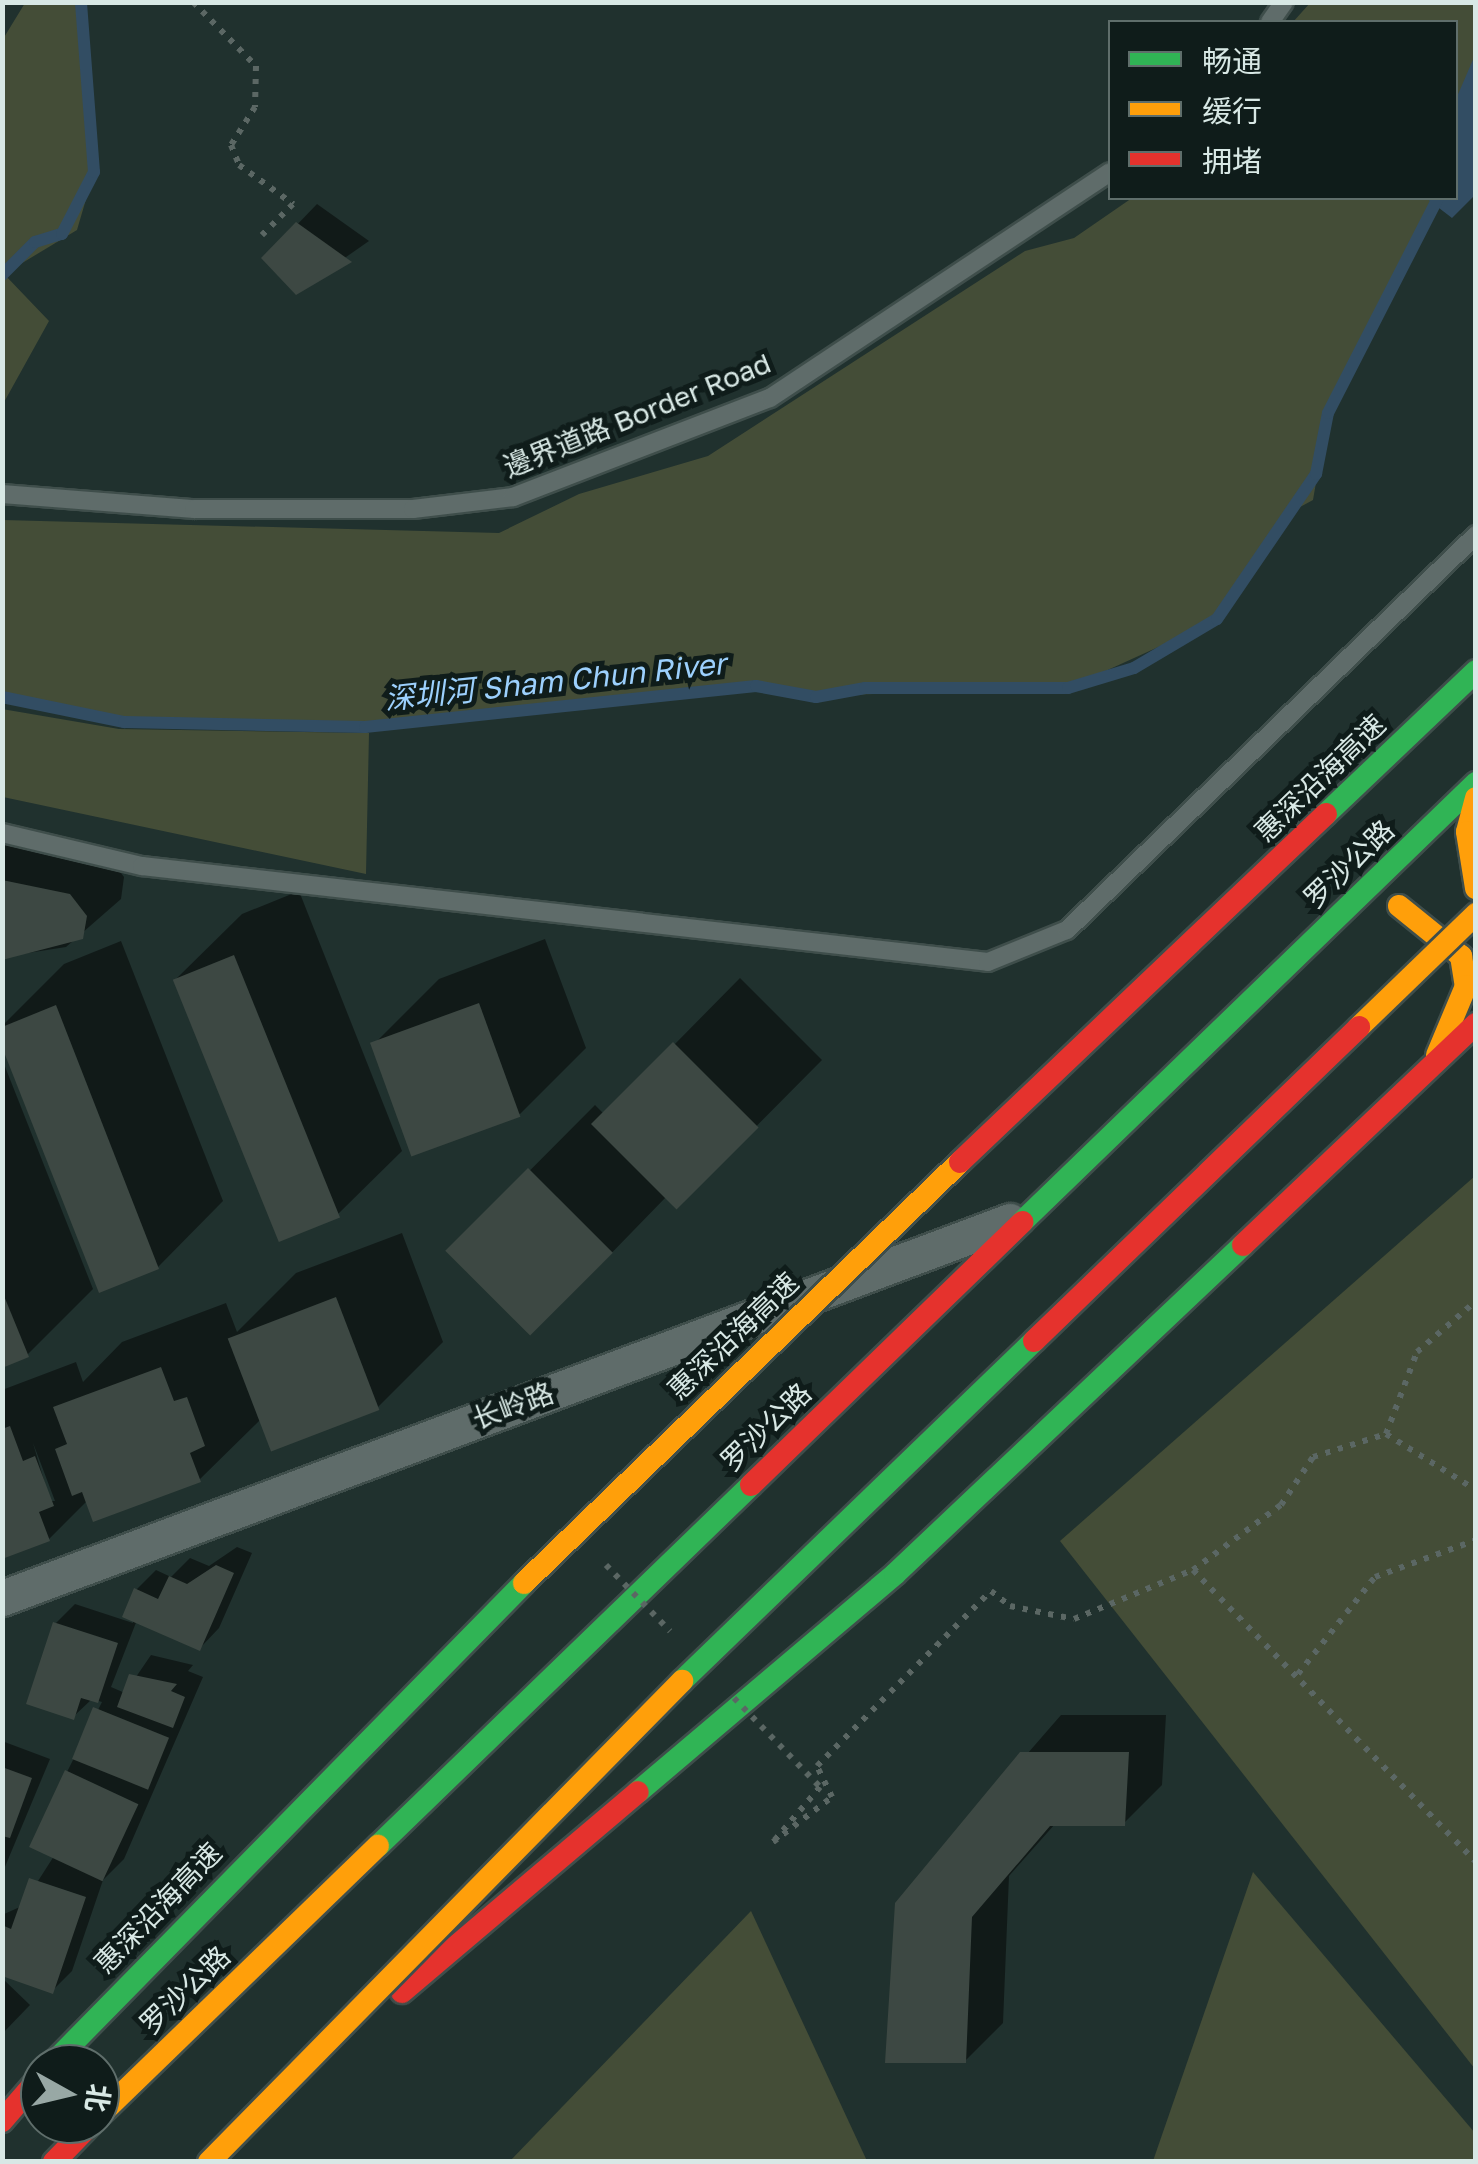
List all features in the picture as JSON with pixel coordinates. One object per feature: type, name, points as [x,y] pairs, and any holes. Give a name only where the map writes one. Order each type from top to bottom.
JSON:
[{"type":"main road","name":"惠深沿海高速","points":[[71,2044],[284,1819],[694,1415],[1476,671]]},
{"type":"main road","name":"罗沙公路","points":[[120,2096],[1025,1215],[1476,783]]},
{"type":"main road","points":[[1476,798],[1466,832],[1476,888]]},
{"type":"main road","points":[[1398,906],[1446,936],[1466,986],[1424,1074]]},
{"type":"main road","points":[[1332,923],[1398,906],[1476,917]]},
{"type":"main road","points":[[208,2162],[520,1839],[1476,917]]},
{"type":"main road","points":[[208,2162],[894,1574],[1476,1024]]},
{"type":"main road","points":[[2,2121],[20,2100]]},
{"type":"main road","points":[[54,2162],[72,2144]]},
{"type":"street","name":"长岭路","points":[[2,1598],[1025,1215]]},
{"type":"lane","name":"邊界道路 Border Road","points":[[2,494],[194,509],[413,509],[514,498],[770,398],[1108,173]]},
{"type":"lane","points":[[2,833],[142,866],[988,962],[1067,930],[1476,535]]},
{"type":"path","points":[[193,2],[256,66],[255,107],[232,145],[239,165],[293,204],[262,235]]},
{"type":"path","points":[[1386,1434],[1416,1352],[1476,1301]]},
{"type":"path","points":[[820,1787],[773,1842],[832,1797],[817,1766],[991,1592],[1010,1606],[1074,1619],[1193,1570],[1282,1505],[1313,1457],[1386,1434],[1476,1490]]},
{"type":"path","points":[[1298,1674],[1375,1577],[1476,1540]]},
{"type":"path","points":[[1193,1570],[1298,1674],[1476,1862]]},
{"type":"green space","points":[[25,3],[80,3],[94,172],[77,230],[4,274],[49,321],[3,404],[3,39]]},
{"type":"green space","points":[[1310,3],[1475,3],[1475,57],[1458,96],[1458,20],[1295,20]]},
{"type":"green space","points":[[1129,200],[1436,200],[1328,413],[1313,500],[1289,513],[1209,624],[1068,688],[811,696],[744,688],[365,727],[141,722],[3,695],[3,520],[499,533],[579,494],[708,456],[1025,251],[1074,238]]},
{"type":"green space","points":[[2,709],[119,729],[369,733],[366,874],[3,797]]},
{"type":"green space","points":[[1475,1176],[1475,2069],[1060,1541]]},
{"type":"green space","points":[[1253,1872],[1475,2133],[1475,2161],[1153,2161]]},
{"type":"green space","points":[[751,1911],[867,2161],[510,2161]]},
{"type":"water","points":[[1475,55],[1475,195],[1452,218],[1429,200],[1458,200],[1458,94]]},
{"type":"building","points":[[296,222],[352,262],[296,295],[261,258]]},
{"type":"building","points":[[2,880],[70,894],[87,916],[83,939],[2,960]]},
{"type":"building","points":[[234,955],[340,1217],[279,1242],[173,980]]},
{"type":"building","points":[[479,1003],[520,1117],[411,1156],[370,1043]]},
{"type":"building","points":[[56,1005],[159,1269],[99,1293],[2,1047],[2,1027]]},
{"type":"building","points":[[673,1042],[759,1128],[677,1210],[591,1124]]},
{"type":"building","points":[[528,1168],[613,1253],[530,1336],[445,1251]]},
{"type":"building","points":[[2,1291],[29,1357],[2,1368]]},
{"type":"building","points":[[336,1297],[379,1410],[271,1452],[228,1339]]},
{"type":"building","points":[[161,1367],[174,1401],[187,1397],[205,1446],[190,1453],[201,1482],[93,1522],[82,1492],[72,1496],[55,1449],[67,1444],[53,1407]]},
{"type":"building","points":[[10,1426],[23,1461],[35,1456],[54,1506],[39,1512],[50,1541],[2,1559],[2,1429]]},
{"type":"building","points":[[216,1565],[234,1573],[200,1651],[122,1617],[134,1588],[158,1599],[169,1576],[187,1584]]},
{"type":"building","points":[[53,1622],[118,1643],[98,1703],[81,1698],[74,1720],[26,1704]]},
{"type":"building","points":[[129,1674],[177,1684],[171,1691],[185,1697],[173,1728],[117,1707]]},
{"type":"building","points":[[93,1707],[169,1738],[148,1790],[72,1759]]},
{"type":"building","points":[[1020,1752],[1129,1752],[1125,1826],[1050,1826],[972,1917],[966,2063],[885,2063],[895,1903]]},
{"type":"building","points":[[2,1767],[32,1778],[10,1838],[2,1836]]},
{"type":"building","points":[[65,1770],[138,1804],[102,1881],[29,1847]]},
{"type":"building","points":[[29,1878],[86,1897],[53,1994],[2,1976],[2,1925],[11,1929]]},
{"type":"waterway","points":[[2,275],[35,242],[62,234],[94,172],[81,2]]},
{"type":"waterway","name":"深圳河 Sham Chun River","points":[[2,697],[124,722],[365,727],[756,686],[816,697],[865,688],[1068,688],[1134,668],[1217,619],[1316,474],[1328,413],[1437,200]]},
{"type":"traffic: fast","points":[[1326,814],[1476,671]]},
{"type":"traffic: fast","points":[[1022,1222],[1476,783]]},
{"type":"traffic: fast","points":[[638,1792],[895,1574],[1243,1245]]},
{"type":"traffic: fast","points":[[682,1681],[1034,1341]]},
{"type":"traffic: fast","points":[[378,1846],[751,1485]]},
{"type":"traffic: fast","points":[[72,2044],[524,1583]]},
{"type":"traffic: slow","points":[[1476,798],[1467,832],[1476,888]]},
{"type":"traffic: slow","points":[[1399,906],[1461,956],[1466,986],[1437,1055]]},
{"type":"traffic: slow","points":[[1359,1027],[1476,914]]},
{"type":"traffic: slow","points":[[524,1583],[960,1162]]},
{"type":"traffic: slow","points":[[209,2162],[682,1681]]},
{"type":"traffic: slow","points":[[120,2096],[378,1846]]},
{"type":"traffic: jam","points":[[960,1162],[1326,814]]},
{"type":"traffic: jam","points":[[1243,1245],[1476,1024]]},
{"type":"traffic: jam","points":[[1034,1341],[1359,1027]]},
{"type":"traffic: jam","points":[[751,1485],[1022,1222]]},
{"type":"traffic: jam","points":[[402,1992],[638,1792]]},
{"type":"traffic: jam","points":[[2,2121],[20,2100]]},
{"type":"traffic: jam","points":[[54,2162],[72,2144]]}]
